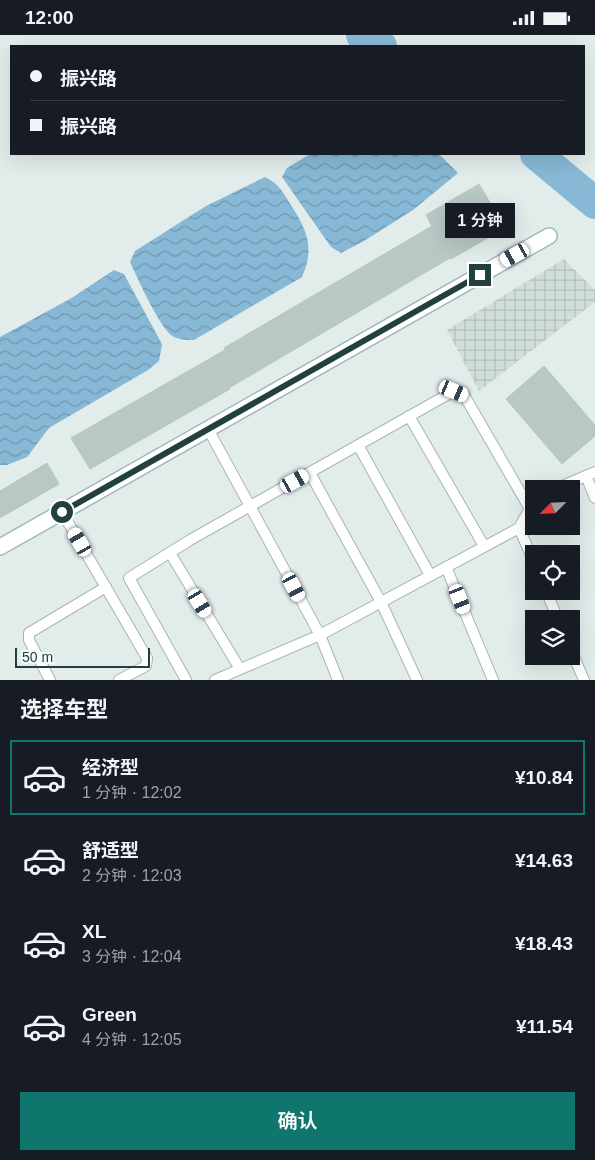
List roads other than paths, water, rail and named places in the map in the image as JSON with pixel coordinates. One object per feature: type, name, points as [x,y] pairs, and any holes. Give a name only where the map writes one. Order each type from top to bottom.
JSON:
[{"type":"street","points":[[0,547],[549,236]]},
{"type":"lane","points":[[186,680],[129,578],[250,506],[454,391],[464,395],[525,495]]},
{"type":"lane","points":[[409,416],[484,546]]},
{"type":"lane","points":[[208,429],[320,635],[338,680]]},
{"type":"lane","points":[[358,445],[430,575]]},
{"type":"lane","points":[[310,473],[381,602],[417,680]]},
{"type":"lane","points":[[577,480],[591,474],[595,498]]},
{"type":"lane","points":[[62,512],[147,658],[146,666],[119,680]]},
{"type":"lane","points":[[215,680],[230,677],[240,669],[320,635],[519,528],[525,518]]},
{"type":"lane","points":[[519,528],[526,545]]},
{"type":"lane","points":[[170,553],[240,669]]},
{"type":"lane","points":[[446,567],[493,680]]},
{"type":"lane","points":[[50,680],[29,640],[29,633],[106,587]]},
{"type":"lane","points":[[578,665],[584,680]]},
{"type":"water","points":[[308,155],[440,155],[458,173],[413,210],[341,253],[331,247],[282,177],[287,168]]},
{"type":"water","points":[[265,177],[274,182],[283,192],[305,231],[308,257],[302,277],[194,340],[174,337],[154,312],[130,262],[135,251],[206,206]]},
{"type":"water","points":[[114,270],[124,274],[162,344],[159,361],[148,370],[49,428],[27,457],[7,465],[0,465],[0,337],[70,299]]},
{"type":"waterway","points":[[362,35],[379,45]]},
{"type":"waterway","points":[[537,155],[595,203]]}]
